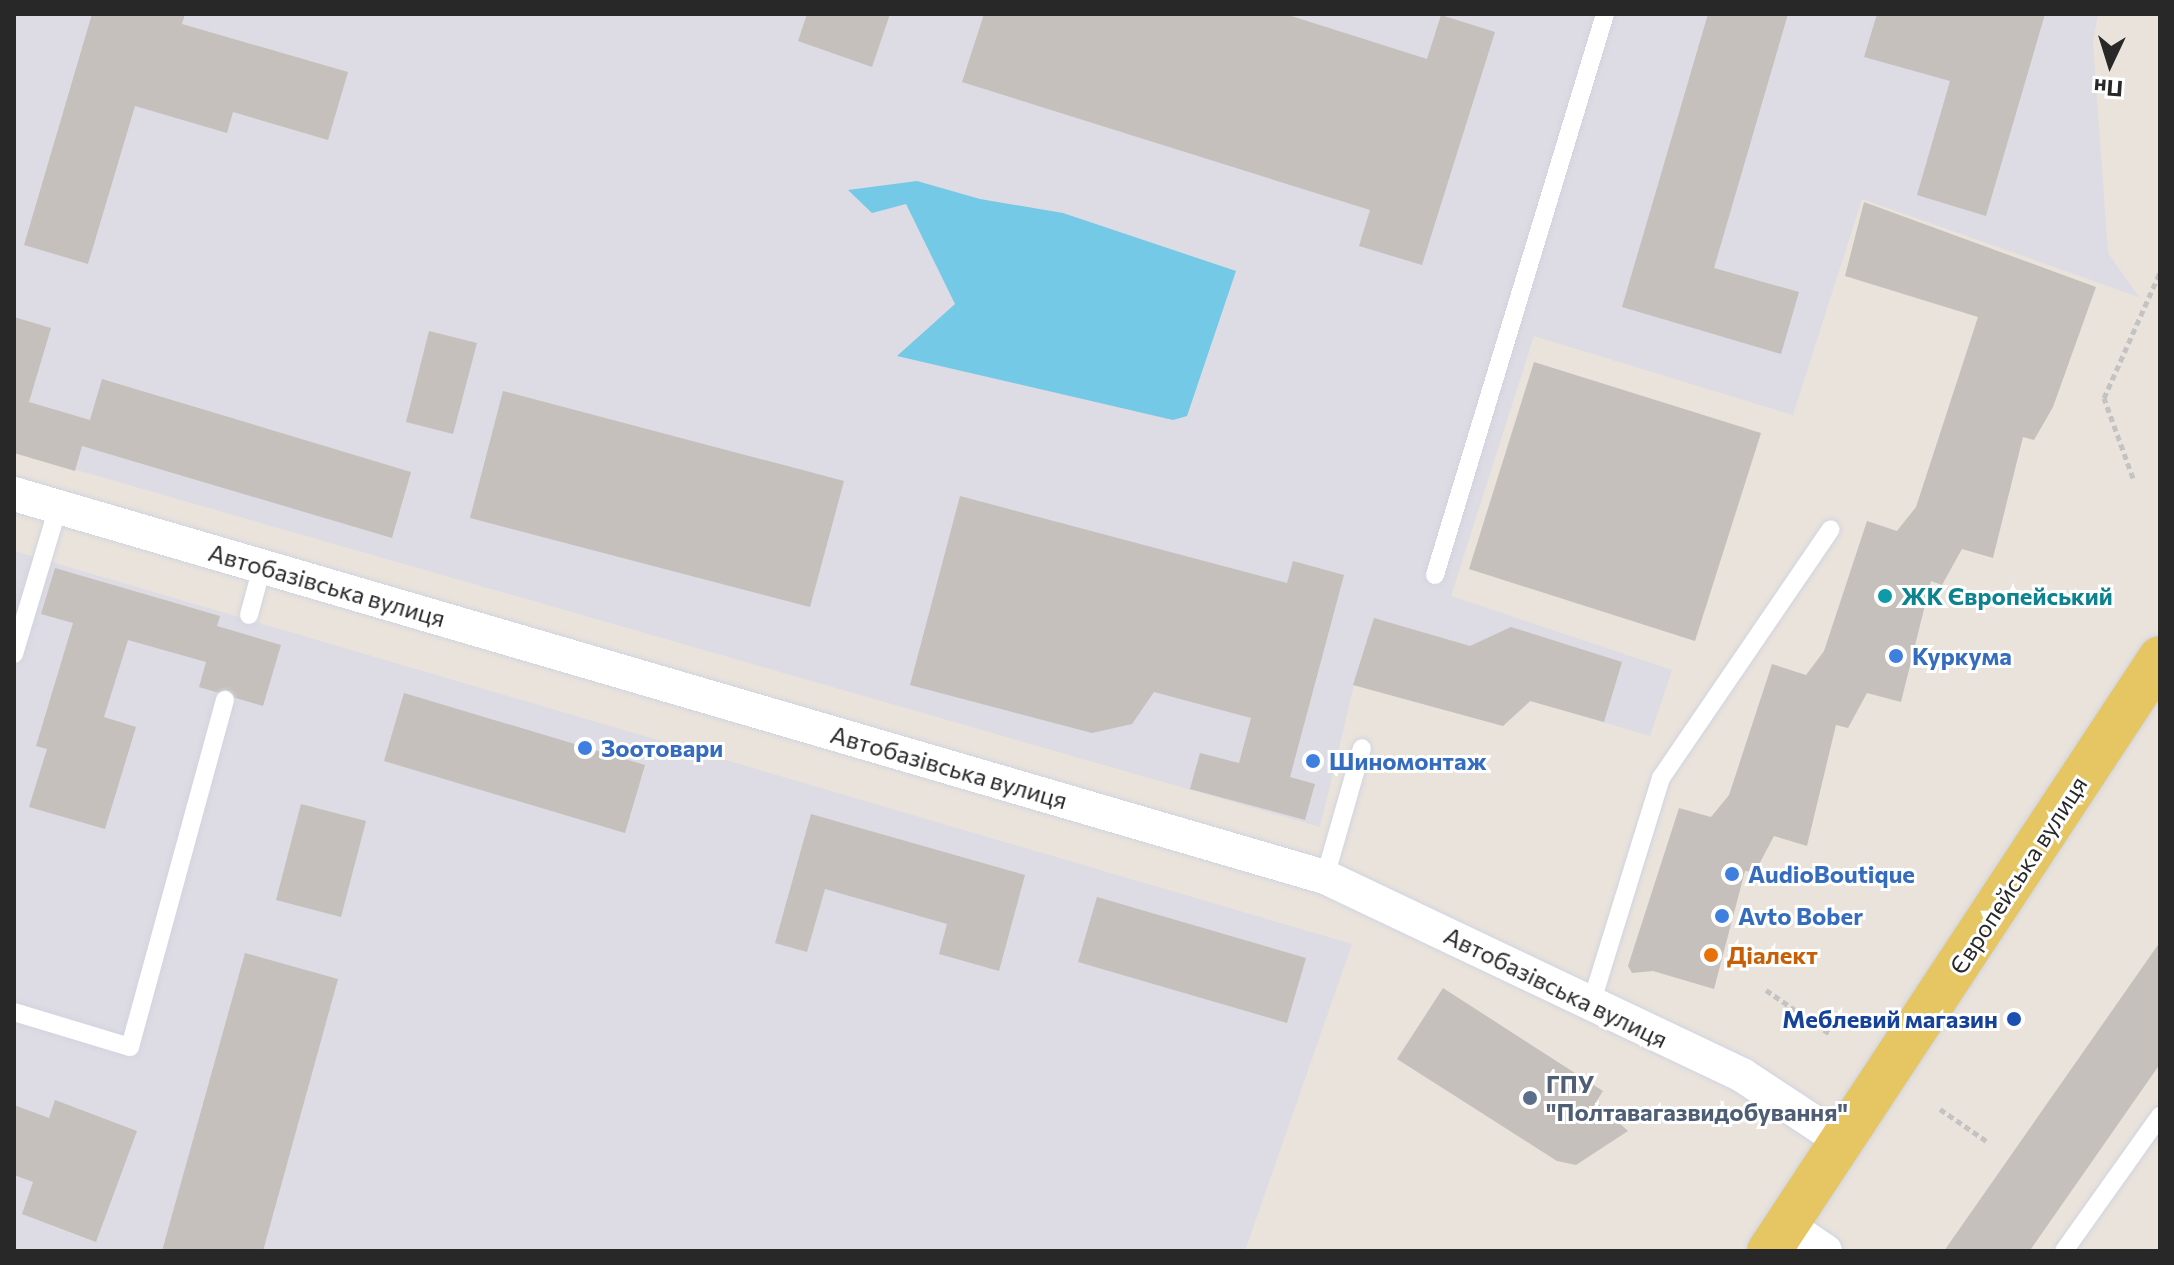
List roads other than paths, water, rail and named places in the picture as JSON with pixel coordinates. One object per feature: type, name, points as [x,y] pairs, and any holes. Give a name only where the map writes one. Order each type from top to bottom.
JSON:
[{"type":"main road","name":"Європейська вулиця","points":[[1778,1238],[2160,658]]},
{"type":"street","name":"Автобазівська вулиця","points":[[14,494],[1325,877],[1742,1075],[1842,1141]]},
{"type":"street","points":[[1778,1238],[1825,1251]]},
{"type":"lane","points":[[1435,575],[1605,14]]},
{"type":"lane","points":[[14,654],[58,507]]},
{"type":"lane","points":[[1591,1004],[1661,778],[1831,529]]},
{"type":"lane","points":[[249,615],[262,567]]},
{"type":"lane","points":[[14,1012],[130,1047],[225,700]]},
{"type":"lane","points":[[1325,877],[1362,748]]},
{"type":"lane","points":[[2064,1251],[2160,1116]]},
{"type":"water","points":[[917,181],[980,199],[1063,213],[1236,271],[1187,416],[1173,420],[897,356],[955,304],[906,204],[872,213],[848,190]]},
{"type":"place","name":"ЖК Європейський","points":[[1885,596]]},
{"type":"place","name":"Куркума","points":[[1896,656]]},
{"type":"place","name":"Зоотовари","points":[[585,748]]},
{"type":"place","name":"Шиномонтаж","points":[[1313,761]]},
{"type":"place","name":"AudioBoutique","points":[[1732,874]]},
{"type":"place","name":"Avto Bober","points":[[1722,916]]},
{"type":"place","name":"Діалект","points":[[1711,955]]},
{"type":"place","name":"Меблевий магазин","points":[[2014,1019]]},
{"type":"place","name":"ГПУ \"Полтавагазвидобування\"","points":[[1530,1098]]}]
